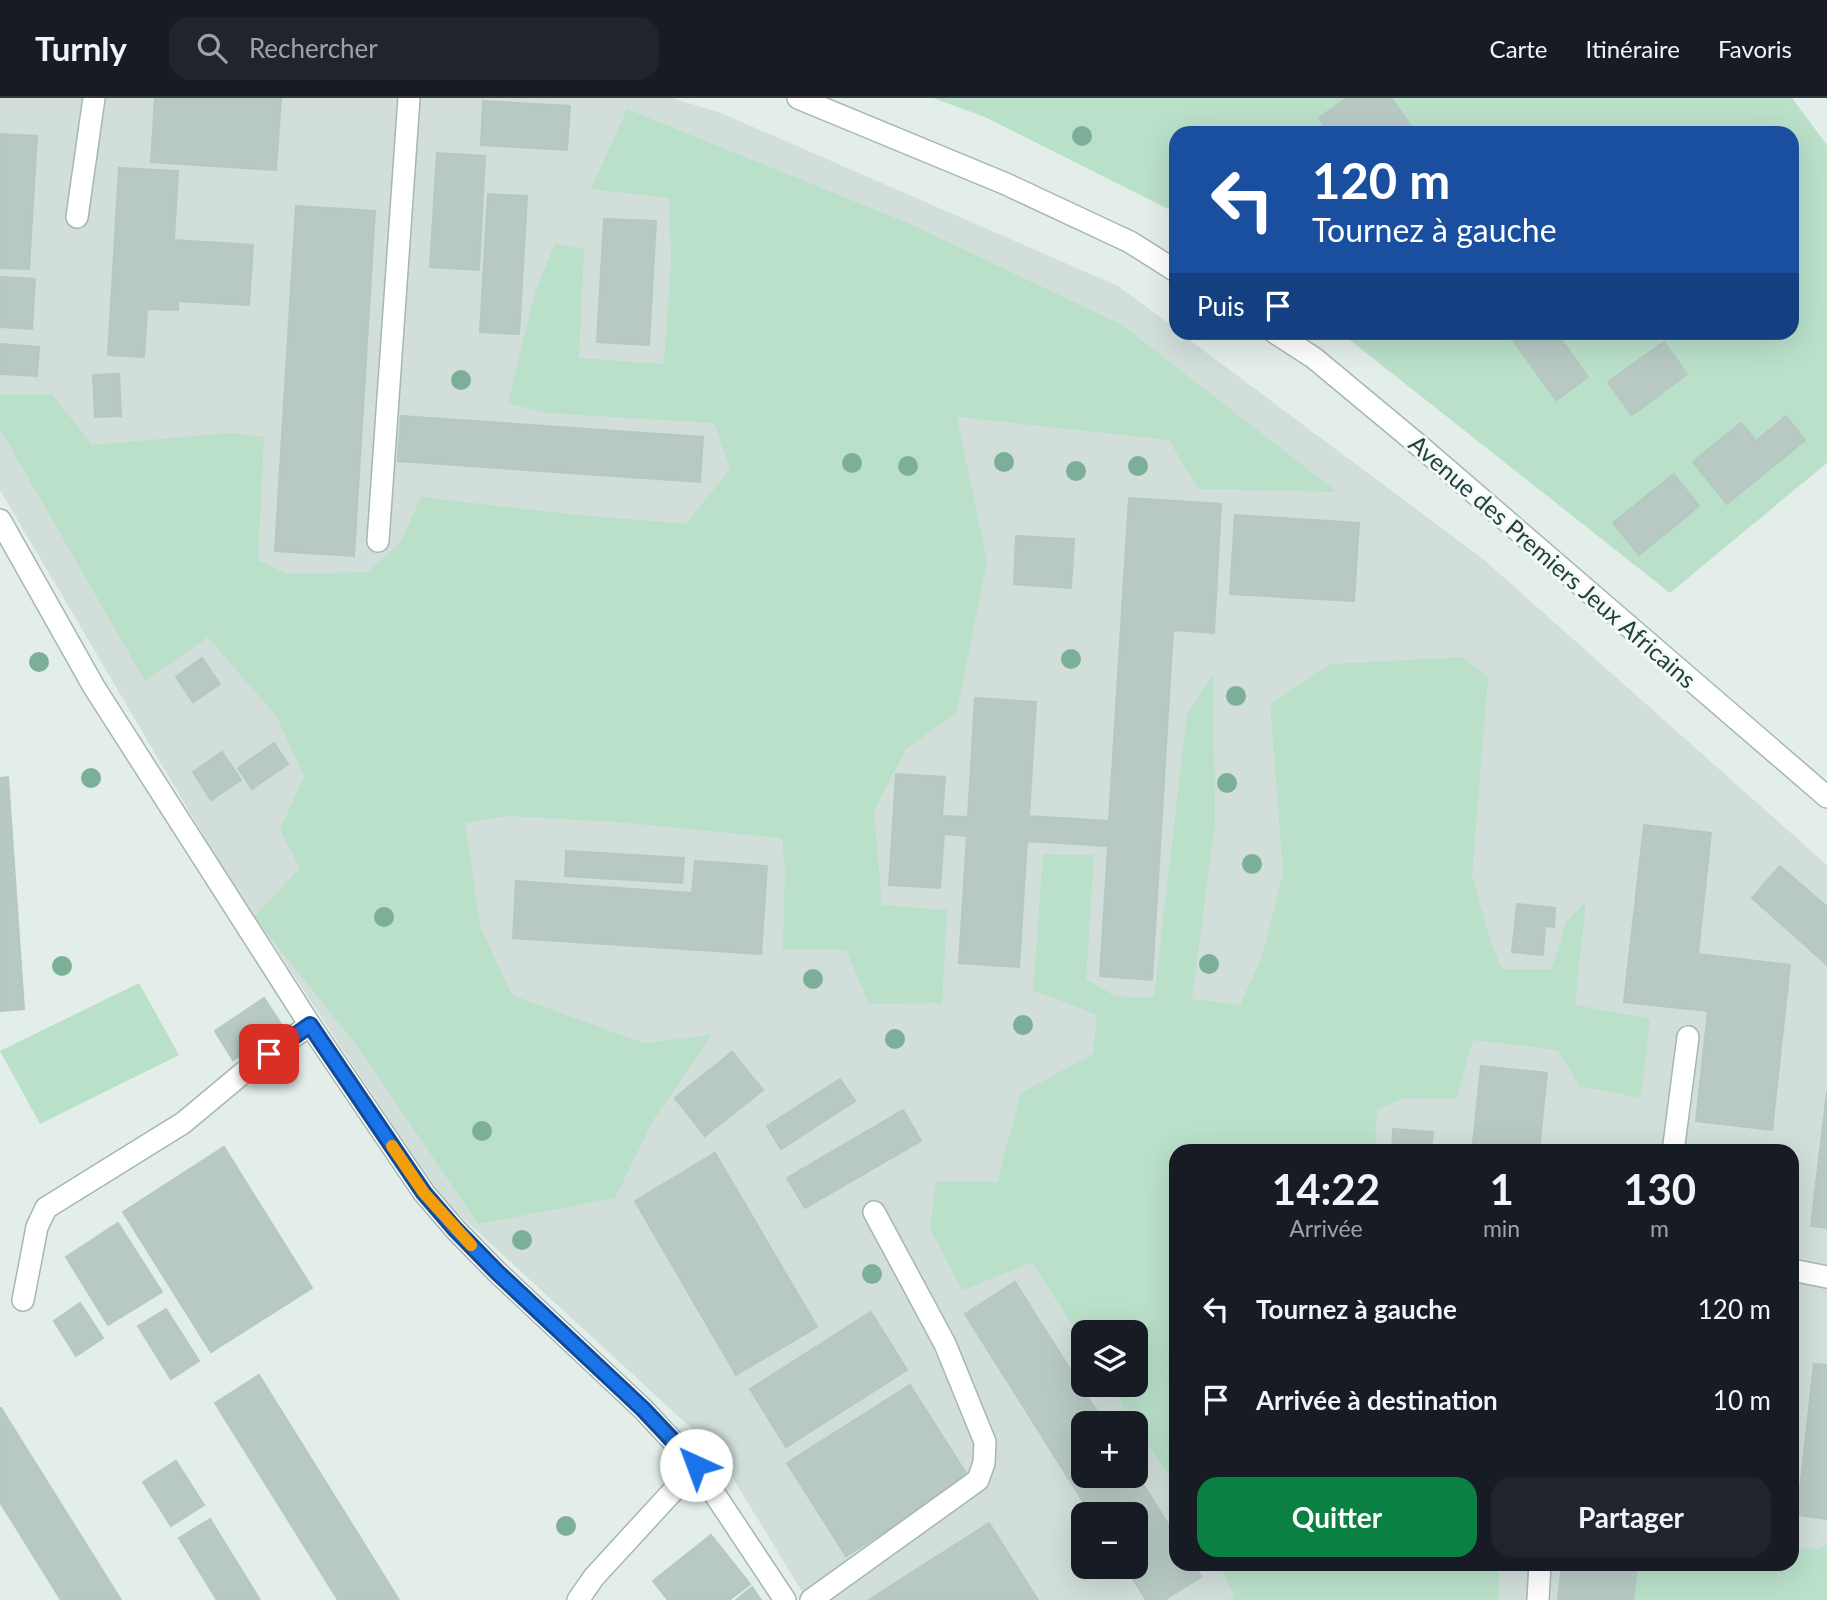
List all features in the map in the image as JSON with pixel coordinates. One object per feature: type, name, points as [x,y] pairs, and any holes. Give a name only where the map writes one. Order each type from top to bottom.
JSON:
[{"type":"street","points":[[77,217],[94,98]]},
{"type":"street","points":[[378,541],[409,98]]},
{"type":"street","points":[[798,98],[1006,184],[1130,242],[1169,267]]},
{"type":"street","name":"Avenue des Premiers Jeux Africains","points":[[1286,340],[1314,358],[1411,439],[1827,797]]},
{"type":"street","points":[[0,520],[94,687],[310,1025],[424,1193],[497,1272],[643,1409],[696,1465],[785,1600]]},
{"type":"street","points":[[23,1300],[37,1227],[46,1208],[183,1124],[249,1068],[310,1025]]},
{"type":"street","points":[[1674,1144],[1688,1037]]},
{"type":"street","points":[[811,1600],[978,1480],[984,1462],[985,1442],[945,1344],[874,1212]]},
{"type":"street","points":[[1799,1271],[1827,1277]]},
{"type":"street","points":[[578,1600],[594,1577],[696,1465]]},
{"type":"street","points":[[1538,1600],[1540,1571]]},
{"type":"shaded area","points":[[0,98],[672,98],[721,113],[1118,286],[1169,324],[1169,340],[1189,340],[1483,559],[1827,865],[1827,1600],[807,1600],[717,1452],[440,1197],[219,862],[0,490]]},
{"type":"green space","points":[[933,98],[1792,98],[1827,145],[1827,463],[1670,593],[1350,340],[1799,340],[1799,126],[1169,126],[1169,209],[985,117]]},
{"type":"green space","points":[[627,109],[910,224],[1122,325],[1337,492],[1198,489],[1169,440],[957,417],[987,562],[957,712],[906,749],[874,811],[882,905],[947,910],[942,1003],[869,1004],[846,950],[783,950],[785,867],[782,838],[616,822],[506,816],[465,823],[480,927],[512,995],[643,1043],[712,1035],[654,1119],[615,1198],[478,1224],[361,1051],[254,917],[300,868],[280,830],[304,776],[277,717],[208,637],[145,681],[0,429],[0,394],[52,394],[92,445],[230,433],[264,437],[258,560],[287,574],[368,572],[400,543],[421,497],[686,524],[730,469],[714,423],[546,413],[508,403],[535,293],[555,243],[584,249],[579,358],[664,364],[671,260],[669,198],[591,189]]},
{"type":"green space","points":[[1463,657],[1488,678],[1472,875],[1492,946],[1502,969],[1552,969],[1566,922],[1586,902],[1575,1005],[1650,1019],[1641,1098],[1579,1086],[1558,1050],[1473,1040],[1456,1099],[1406,1098],[1377,1109],[1375,1144],[1169,1144],[1169,1477],[1148,1444],[1148,1411],[1127,1411],[1118,1397],[1148,1397],[1148,1320],[1071,1320],[1071,1323],[1032,1262],[962,1291],[930,1228],[936,1182],[997,1182],[1021,1093],[1093,1054],[1097,1015],[1033,990],[1043,854],[1094,855],[1086,979],[1115,996],[1154,998],[1187,714],[1213,675],[1215,823],[1192,999],[1240,1005],[1262,957],[1283,873],[1270,704],[1331,664]]},
{"type":"green space","points":[[139,983],[179,1055],[40,1124],[0,1051]]},
{"type":"green space","points":[[1827,1544],[1827,1600],[1619,1600],[1622,1571],[1799,1571],[1799,1548],[1819,1549]]},
{"type":"green space","points":[[1222,1571],[1497,1571],[1499,1574],[1499,1600],[1229,1600],[1235,1596]]},
{"type":"building","points":[[155,98],[281,98],[276,170],[151,162]]},
{"type":"building","points":[[1347,98],[1391,98],[1411,126],[1324,126],[1319,118]]},
{"type":"building","points":[[483,101],[570,106],[567,150],[481,145]]},
{"type":"building","points":[[0,134],[37,136],[29,269],[0,268]]},
{"type":"building","points":[[437,153],[485,156],[479,270],[430,267]]},
{"type":"building","points":[[119,168],[178,171],[174,240],[253,245],[249,305],[178,301],[178,310],[147,309],[144,357],[108,355]]},
{"type":"building","points":[[488,194],[527,196],[519,334],[480,332]]},
{"type":"building","points":[[296,206],[375,211],[354,556],[275,551]]},
{"type":"building","points":[[604,219],[656,221],[649,345],[597,342]]},
{"type":"building","points":[[0,277],[35,279],[32,329],[0,327]]},
{"type":"building","points":[[1513,340],[1562,340],[1588,377],[1556,400]]},
{"type":"building","points":[[1664,342],[1687,374],[1632,415],[1608,382]]},
{"type":"building","points":[[0,344],[39,347],[37,376],[0,374]]},
{"type":"building","points":[[119,374],[121,416],[95,417],[93,375]]},
{"type":"building","points":[[401,416],[703,437],[700,482],[398,461]]},
{"type":"building","points":[[1786,416],[1805,440],[1727,504],[1693,462],[1741,423],[1756,441]]},
{"type":"building","points":[[1674,474],[1699,506],[1639,555],[1613,523]]},
{"type":"building","points":[[1129,498],[1221,504],[1214,633],[1173,630],[1152,980],[1100,976],[1108,846],[1027,841],[1019,967],[959,963],[967,836],[944,834],[940,888],[889,885],[896,774],[945,777],[942,816],[968,817],[975,698],[1036,702],[1029,816],[1109,821]]},
{"type":"building","points":[[1235,515],[1359,523],[1354,601],[1230,594]]},
{"type":"building","points":[[1016,536],[1074,539],[1071,588],[1014,584]]},
{"type":"building","points":[[202,658],[220,684],[193,702],[176,677]]},
{"type":"building","points":[[274,743],[288,764],[252,789],[238,768]]},
{"type":"building","points":[[222,752],[241,780],[211,800],[193,772]]},
{"type":"building","points":[[8,777],[24,1009],[0,1011],[0,778]]},
{"type":"building","points":[[1644,825],[1711,833],[1698,954],[1790,965],[1772,1130],[1696,1121],[1708,1011],[1624,1002]]},
{"type":"building","points":[[566,851],[684,858],[682,883],[565,876]]},
{"type":"building","points":[[695,861],[767,866],[761,954],[513,938],[516,881],[692,893]]},
{"type":"building","points":[[1780,866],[1827,907],[1827,965],[1752,898]]},
{"type":"building","points":[[1517,904],[1555,908],[1554,927],[1545,926],[1543,955],[1512,952]]},
{"type":"building","points":[[264,998],[283,1027],[233,1060],[215,1031]]},
{"type":"building","points":[[732,1052],[763,1090],[705,1136],[675,1098]]},
{"type":"building","points":[[1481,1066],[1547,1073],[1540,1144],[1473,1144]]},
{"type":"building","points":[[840,1079],[855,1101],[781,1149],[767,1126]]},
{"type":"building","points":[[1827,1092],[1827,1228],[1811,1226]]},
{"type":"building","points":[[903,1110],[921,1141],[805,1208],[787,1178]]},
{"type":"building","points":[[1393,1129],[1433,1132],[1432,1144],[1392,1144]]},
{"type":"building","points":[[224,1147],[312,1288],[211,1352],[123,1212]]},
{"type":"building","points":[[715,1153],[817,1327],[736,1375],[635,1201]]},
{"type":"building","points":[[118,1223],[162,1292],[108,1325],[66,1257]]},
{"type":"building","points":[[1015,1282],[1071,1371],[1071,1397],[1088,1397],[1096,1411],[1071,1411],[1071,1482],[965,1314]]},
{"type":"building","points":[[80,1303],[103,1338],[76,1356],[54,1321]]},
{"type":"building","points":[[166,1309],[199,1361],[171,1379],[138,1326]]},
{"type":"building","points":[[871,1312],[907,1370],[786,1447],[750,1389]]},
{"type":"building","points":[[1814,1364],[1827,1365],[1827,1519],[1799,1515]]},
{"type":"building","points":[[259,1375],[399,1600],[338,1600],[215,1403]]},
{"type":"building","points":[[910,1385],[969,1478],[846,1556],[787,1463]]},
{"type":"building","points":[[0,1408],[121,1600],[61,1600],[0,1502]]},
{"type":"building","points":[[176,1461],[204,1505],[171,1526],[143,1482]]},
{"type":"building","points":[[1075,1488],[1145,1488],[1169,1526],[1169,1571],[1197,1571],[1201,1577],[1164,1600],[1146,1600],[1133,1579],[1148,1579],[1148,1502],[1083,1502]]},
{"type":"building","points":[[210,1519],[260,1600],[217,1600],[179,1538]]},
{"type":"building","points":[[989,1523],[1038,1600],[869,1600]]},
{"type":"building","points":[[711,1535],[750,1584],[729,1600],[668,1600],[653,1581]]},
{"type":"building","points":[[1561,1571],[1636,1571],[1633,1600],[1558,1599]]},
{"type":"building","points":[[752,1587],[761,1600],[736,1600]]},
{"type":"slow traffic","points":[[392,1146],[424,1193],[471,1245]]},
{"type":"route","points":[[269,1054],[310,1025],[424,1193],[455,1229],[643,1409],[696,1465]]}]
